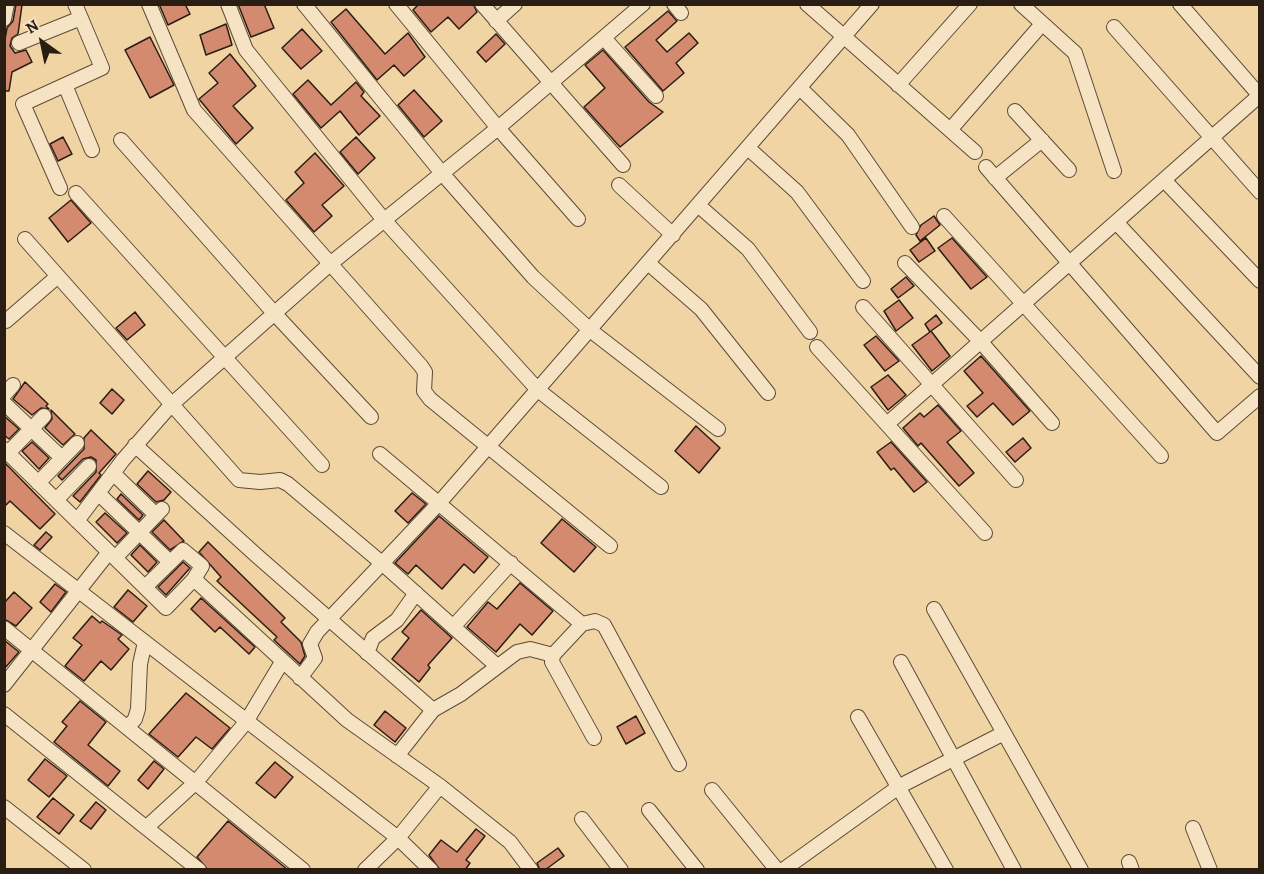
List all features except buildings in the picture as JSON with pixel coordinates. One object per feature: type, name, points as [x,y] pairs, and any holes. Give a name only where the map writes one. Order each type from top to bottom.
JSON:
[{"type":"street","points":[[4,19],[7,4]]},
{"type":"street","points":[[60,188],[23,104],[102,68],[75,4]]},
{"type":"street","points":[[149,4],[194,110],[421,366],[425,372],[424,391],[430,399],[610,546]]},
{"type":"street","points":[[228,4],[246,50],[384,220],[538,390],[661,488]]},
{"type":"street","points":[[304,4],[441,172],[533,277],[590,330],[718,429]]},
{"type":"street","points":[[482,4],[623,165]]},
{"type":"street","points":[[496,21],[515,4]]},
{"type":"street","points":[[77,521],[113,472],[171,405],[330,264],[498,128],[643,4]]},
{"type":"street","points":[[807,4],[975,152]]},
{"type":"street","points":[[300,678],[315,658],[311,639],[440,502],[872,4]]},
{"type":"street","points":[[898,85],[970,4]]},
{"type":"street","points":[[1021,4],[1075,53],[1114,171]]},
{"type":"street","points":[[887,424],[1259,96],[1180,4]]},
{"type":"street","points":[[400,6],[498,128],[578,219]]},
{"type":"street","points":[[19,43],[81,18]]},
{"type":"street","points":[[950,130],[1042,24]]},
{"type":"street","points":[[1114,27],[1260,192]]},
{"type":"street","points":[[604,38],[656,96]]},
{"type":"street","points":[[65,85],[92,150]]},
{"type":"street","points":[[800,88],[848,135],[912,227]]},
{"type":"street","points":[[1015,111],[1069,170]]},
{"type":"street","points":[[122,140],[274,313],[371,417]]},
{"type":"street","points":[[1042,140],[990,173],[1071,262],[1217,433],[1260,396]]},
{"type":"street","points":[[748,148],[797,192],[864,281]]},
{"type":"street","points":[[1164,180],[1260,281]]},
{"type":"street","points":[[619,185],[673,235]]},
{"type":"street","points":[[76,193],[223,359],[322,465]]},
{"type":"street","points":[[698,205],[748,249],[810,332]]},
{"type":"street","points":[[944,216],[1161,456]]},
{"type":"street","points":[[1116,222],[1260,377]]},
{"type":"street","points":[[25,239],[239,480],[260,482],[280,480],[383,564],[497,666]]},
{"type":"street","points":[[648,263],[701,309],[768,393]]},
{"type":"street","points":[[905,263],[981,342],[1052,423]]},
{"type":"street","points":[[6,321],[58,276]]},
{"type":"street","points":[[863,307],[1016,480]]},
{"type":"street","points":[[817,347],[985,532]]},
{"type":"street","points":[[4,403],[62,458]]},
{"type":"street","points":[[44,416],[6,451],[166,608],[194,579],[202,566],[186,550],[181,551],[145,587]]},
{"type":"street","points":[[39,483],[77,443]]},
{"type":"street","points":[[135,445],[433,710]]},
{"type":"street","points":[[380,454],[440,502],[582,624]]},
{"type":"street","points":[[56,500],[89,465]]},
{"type":"street","points":[[4,685],[79,590],[112,555],[139,533],[159,512],[113,472]]},
{"type":"street","points":[[98,493],[170,562]]},
{"type":"street","points":[[4,533],[398,838],[431,870]]},
{"type":"street","points":[[453,627],[510,562]]},
{"type":"street","points":[[194,579],[347,720],[440,786],[510,842],[531,870]]},
{"type":"street","points":[[367,653],[373,638],[397,620],[416,593]]},
{"type":"street","points":[[934,609],[1081,870]]},
{"type":"street","points":[[594,738],[552,662],[553,655],[582,624],[595,621],[604,625],[679,764]]},
{"type":"street","points":[[4,628],[303,870]]},
{"type":"street","points":[[128,727],[135,719],[138,709],[140,664],[145,642]]},
{"type":"street","points":[[397,756],[433,710],[461,694],[517,652],[530,649],[553,655]]},
{"type":"street","points":[[148,826],[196,782],[246,722],[282,662]]},
{"type":"street","points":[[901,662],[1014,870]]},
{"type":"street","points":[[4,714],[148,826],[199,870]]},
{"type":"street","points":[[858,717],[900,786],[946,870]]},
{"type":"street","points":[[783,870],[900,786],[1004,733]]},
{"type":"street","points":[[364,870],[398,838],[440,786]]},
{"type":"street","points":[[712,790],[777,870]]},
{"type":"street","points":[[4,807],[84,870]]},
{"type":"street","points":[[649,810],[698,870]]},
{"type":"street","points":[[582,819],[621,870]]},
{"type":"street","points":[[1193,828],[1210,870]]}]
